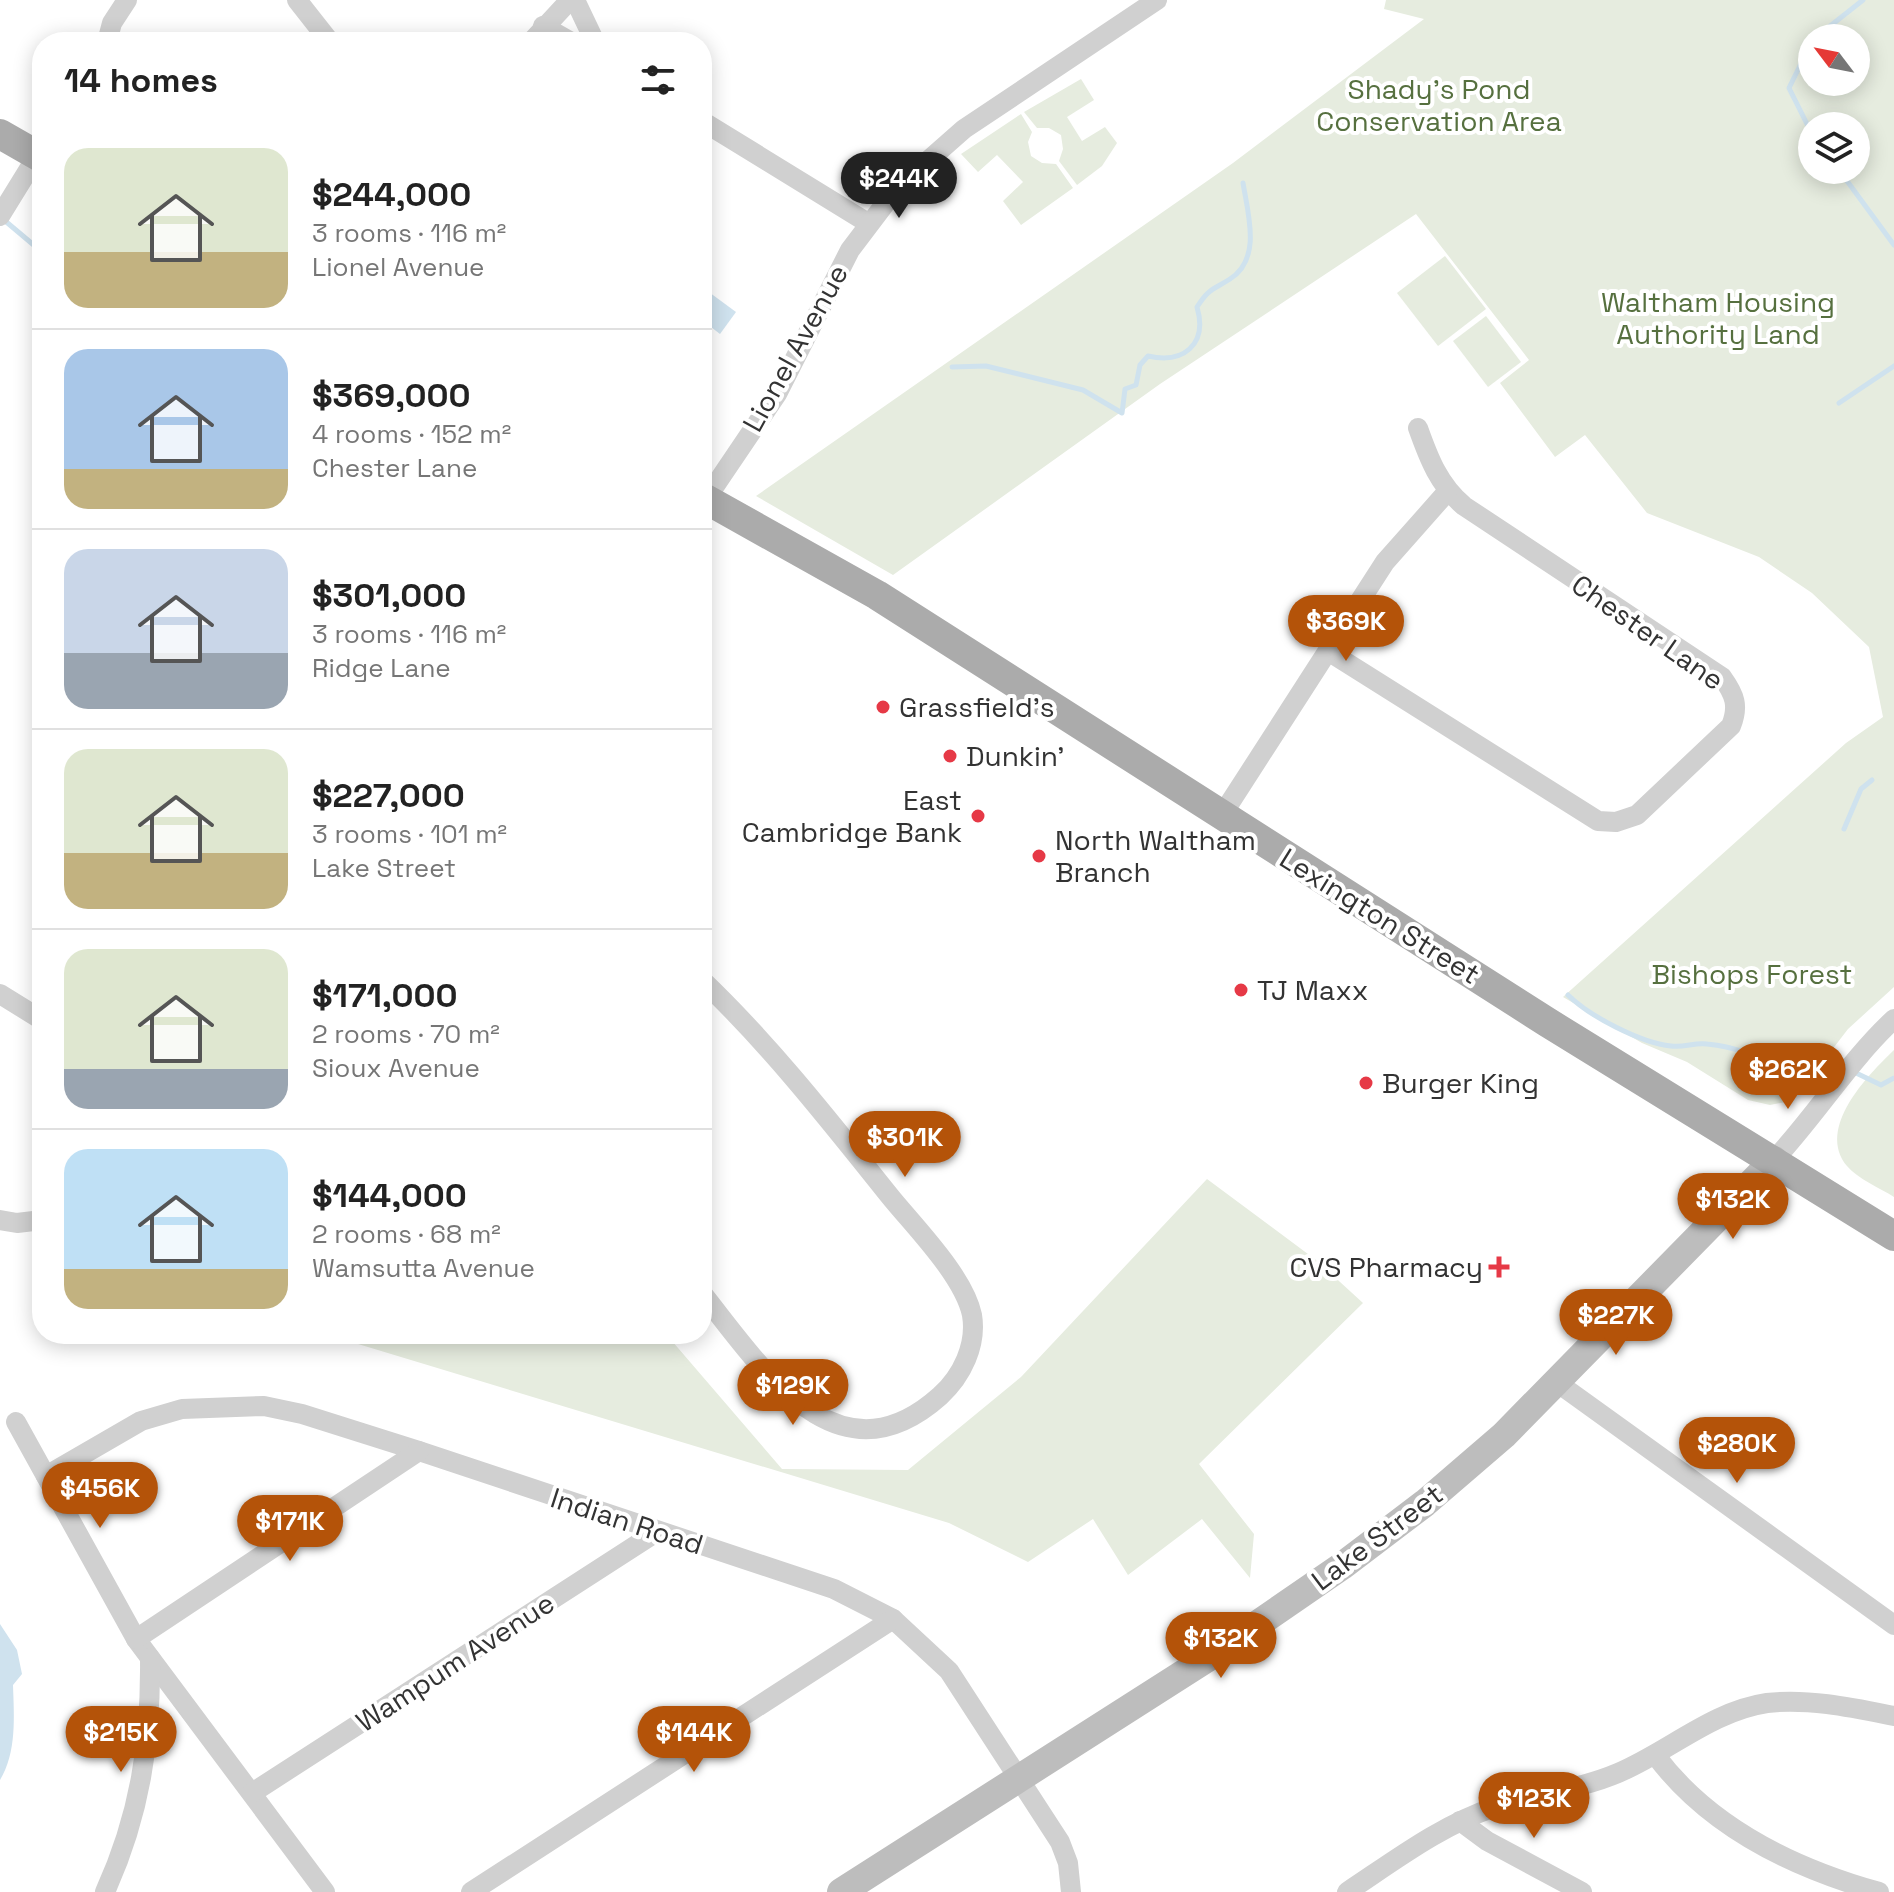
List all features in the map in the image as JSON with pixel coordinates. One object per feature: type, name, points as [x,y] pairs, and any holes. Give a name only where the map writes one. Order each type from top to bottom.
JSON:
[{"type":"main road","points":[[0,134],[32,152]]},
{"type":"main road","name":"Lexington Street","points":[[712,502],[877,595],[1547,1022],[1894,1236]]},
{"type":"street","points":[[110,32],[127,0]]},
{"type":"street","points":[[297,0],[322,32]]},
{"type":"street","points":[[539,32],[572,0],[590,32]]},
{"type":"street","name":"Lionel Avenue","points":[[712,487],[777,394],[832,278],[868,223],[897,188],[964,129],[1157,0]]},
{"type":"street","points":[[712,127],[868,223]]},
{"type":"street","points":[[5,207],[32,168]]},
{"type":"street","points":[[1222,815],[1395,547],[1447,492],[1418,428]]},
{"type":"street","name":"Chester Lane","points":[[1328,651],[1598,821],[1616,822],[1637,815],[1731,726],[1737,709],[1733,692],[1722,677],[1487,523],[1447,492]]},
{"type":"street","points":[[712,990],[790,1071],[930,1245],[963,1293],[971,1313],[973,1334],[960,1373],[932,1404],[887,1426],[849,1427],[823,1419],[787,1396],[712,1305]]},
{"type":"street","points":[[0,994],[32,1014]]},
{"type":"street","points":[[1774,1160],[1871,1041],[1894,1019]]},
{"type":"street","name":"Lake Street","points":[[841,1892],[1214,1654],[1342,1566],[1425,1503],[1494,1443],[1774,1160]]},
{"type":"street","points":[[0,1220],[32,1221]]},
{"type":"street","points":[[1555,1381],[1894,1625]]},
{"type":"street","name":"Indian Road","points":[[46,1476],[141,1421],[182,1409],[264,1406],[302,1414],[419,1451],[834,1589],[893,1619],[949,1671],[1060,1842],[1068,1863],[1071,1892]]},
{"type":"street","points":[[16,1422],[136,1639],[325,1892]]},
{"type":"street","points":[[136,1639],[419,1451]]},
{"type":"street","name":"Wampum Avenue","points":[[252,1793],[658,1531]]},
{"type":"street","points":[[471,1892],[893,1619]]},
{"type":"street","points":[[105,1892],[129,1832],[142,1785],[150,1711],[150,1658]]},
{"type":"street","points":[[1347,1892],[1460,1821],[1496,1807],[1590,1784],[1656,1756],[1723,1716],[1770,1703],[1852,1708],[1894,1716]]},
{"type":"street","points":[[1656,1756],[1698,1804],[1730,1827],[1845,1888],[1879,1892]]},
{"type":"street","points":[[1460,1821],[1487,1841],[1582,1892]]},
{"type":"green space","points":[[1386,0],[1894,0],[1894,987],[1848,1029],[1798,1094],[1785,1102],[1770,1105],[1748,1100],[1687,1062],[1642,1043],[1563,997],[1846,743],[1883,717],[1869,647],[1812,593],[1759,557],[1647,513],[1585,435],[1555,457],[1500,383],[1529,360],[1416,214],[1160,384],[893,575],[756,496],[1233,163],[1424,19],[1384,9]]},
{"type":"green space","points":[[1081,79],[1094,100],[1067,117],[1082,141],[1105,127],[1117,143],[1102,166],[1077,185],[1059,161],[1063,149],[1061,135],[1049,128],[1037,128],[1024,112]]},
{"type":"green space","points":[[1021,114],[1032,132],[1028,142],[1031,156],[1042,163],[1056,164],[1073,188],[1021,225],[1003,201],[1023,182],[997,155],[978,172],[961,154]]},
{"type":"green space","points":[[1445,256],[1486,309],[1438,346],[1397,293]]},
{"type":"green space","points":[[1486,316],[1521,362],[1488,387],[1453,341]]},
{"type":"green space","name":"Bishops Forest","points":[[1894,1050],[1894,1197],[1847,1166],[1839,1151],[1837,1136],[1841,1119],[1859,1088]]},
{"type":"green space","points":[[1207,1179],[1316,1260],[1363,1303],[1199,1464],[1254,1534],[1250,1578],[1202,1519],[1128,1575],[1093,1519],[1028,1562],[949,1523],[358,1344],[675,1344],[782,1469],[908,1470],[1021,1377]]},
{"type":"water","points":[[712,294],[736,312],[720,334],[712,328]]},
{"type":"water","points":[[0,1624],[17,1650],[22,1674],[13,1685],[12,1746],[0,1780]]},
{"type":"waterway","points":[[1833,24],[1863,0]]},
{"type":"waterway","points":[[1798,70],[1789,88],[1801,112]]},
{"type":"waterway","points":[[952,367],[986,366],[1083,390],[1122,413],[1125,389],[1136,385],[1140,365],[1148,356],[1172,357],[1190,349],[1199,332],[1197,307],[1208,293],[1240,270],[1246,260],[1250,222],[1243,183]]},
{"type":"waterway","points":[[1849,184],[1894,245]]},
{"type":"waterway","points":[[4,220],[32,244]]},
{"type":"waterway","points":[[1839,403],[1894,366]]},
{"type":"waterway","points":[[1844,829],[1861,789],[1872,780]]},
{"type":"waterway","points":[[1568,995],[1616,1027],[1659,1044],[1721,1046],[1780,1066],[1797,1065],[1815,1055],[1826,1056],[1845,1067]]},
{"type":"waterway","points":[[1854,1072],[1881,1085],[1894,1078]]},
{"type":"place","name":"Grassfield's","points":[[883,707]]},
{"type":"place","name":"Dunkin'","points":[[950,756]]},
{"type":"place","name":"East Cambridge Bank","points":[[978,816]]},
{"type":"place","name":"North Waltham Branch","points":[[1039,856]]},
{"type":"place","name":"TJ Maxx","points":[[1241,990]]},
{"type":"place","name":"Burger King","points":[[1366,1083]]},
{"type":"place","name":"CVS Pharmacy","points":[[1499,1267]]},
{"type":"park label","name":"Shady's Pond Conservation Area","points":[[1439,105]]},
{"type":"park label","name":"Waltham Housing Authority Land","points":[[1718,318]]}]
